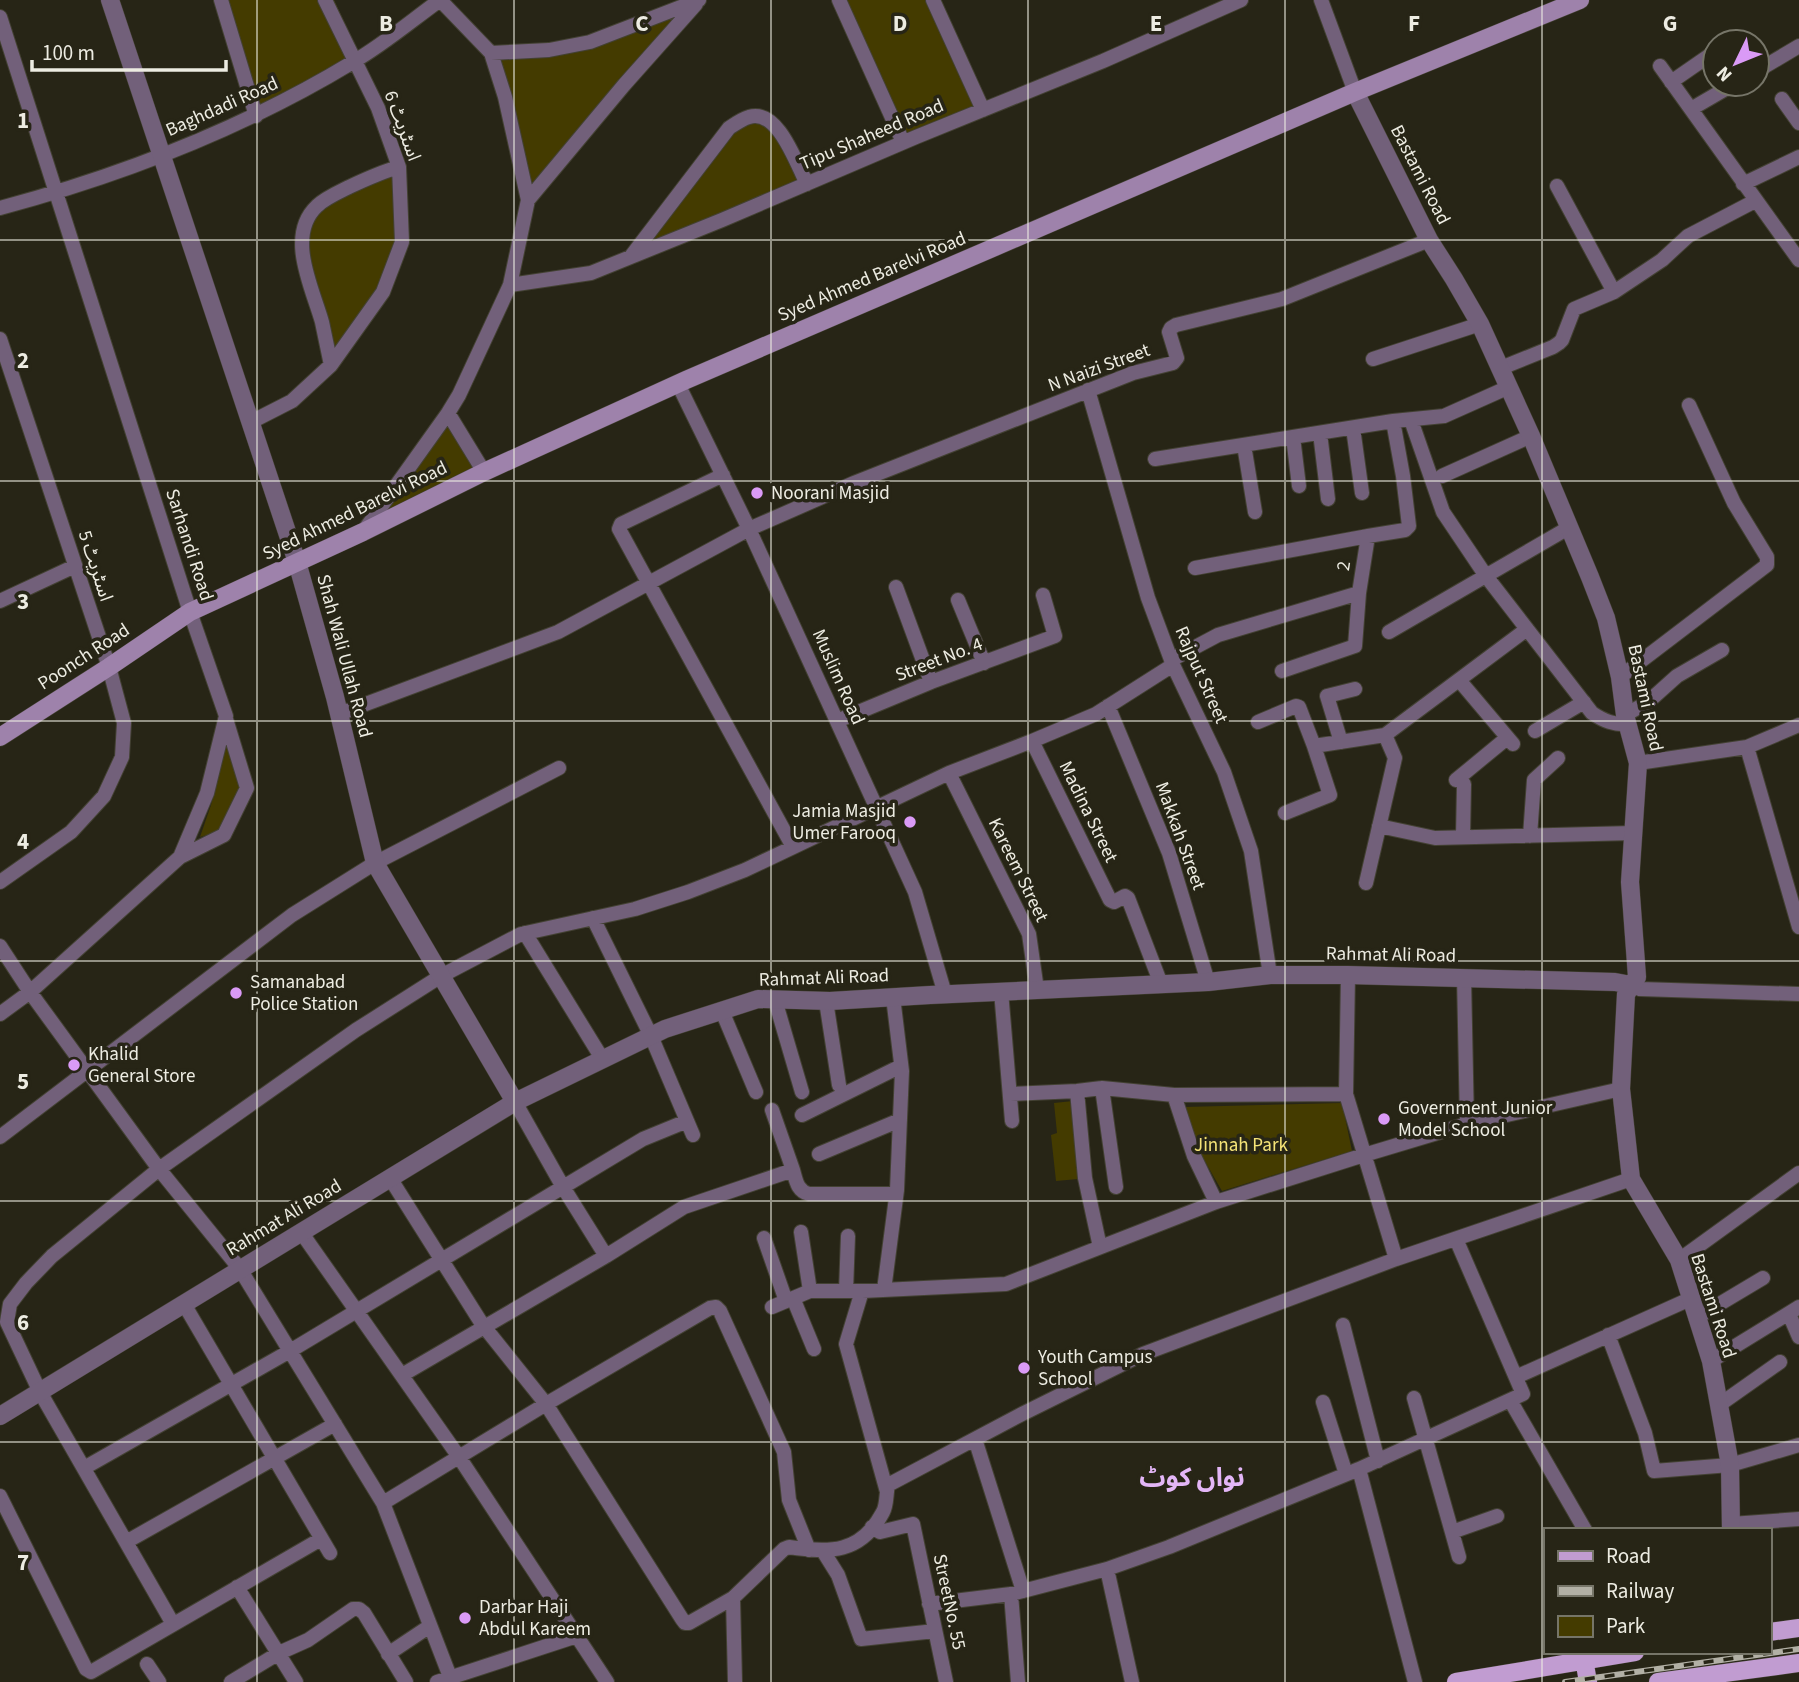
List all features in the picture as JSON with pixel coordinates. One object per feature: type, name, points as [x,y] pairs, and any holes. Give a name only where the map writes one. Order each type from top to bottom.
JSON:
[{"type":"main road","name":"Syed Ahmed Barelvi Road","points":[[190,612],[363,532],[484,472],[678,384],[1355,92],[1580,0]]},
{"type":"main road","name":"Poonch Road","points":[[0,737],[190,612]]},
{"type":"main road","points":[[1771,1632],[1799,1628]]},
{"type":"main road","points":[[1456,1682],[1622,1654]]},
{"type":"main road","points":[[1584,1660],[1588,1682]]},
{"type":"main road","points":[[1658,1682],[1772,1675],[1799,1663]]},
{"type":"street","name":"Shah Wali Ullah Road","points":[[110,0],[297,562],[339,714],[374,863],[515,1102]]},
{"type":"street","points":[[221,0],[256,116]]},
{"type":"street","name":"اسٹریٹ 6","points":[[251,422],[292,401],[331,365],[383,292],[402,242],[399,167],[378,108],[325,0]]},
{"type":"street","name":"Baghdadi Road","points":[[0,208],[55,193],[162,156],[256,116],[355,62],[440,0]]},
{"type":"street","points":[[363,532],[459,395],[510,285],[528,200],[505,96],[491,53],[440,0]]},
{"type":"street","points":[[491,53],[549,50],[590,42],[699,0]]},
{"type":"street","points":[[528,200],[699,0]]},
{"type":"street","points":[[839,0],[903,142]]},
{"type":"street","points":[[933,0],[983,110]]},
{"type":"street","name":"Tipu Shaheed Road","points":[[510,285],[591,273],[1103,61],[1241,0]]},
{"type":"street","name":"Bastami Road","points":[[1321,0],[1355,92],[1429,240],[1480,324],[1501,368],[1606,618],[1638,763],[1630,882],[1637,976],[1626,994],[1621,1089],[1632,1179],[1679,1260],[1711,1361],[1730,1465],[1731,1527]]},
{"type":"street","name":"Sarhandi Road","points":[[0,17],[247,788],[224,835],[180,857]]},
{"type":"street","points":[[1771,63],[1799,46]]},
{"type":"street","points":[[1671,82],[1701,61]]},
{"type":"street","points":[[1660,66],[1799,260]]},
{"type":"street","points":[[1691,109],[1710,98]]},
{"type":"street","points":[[1782,99],[1799,123]]},
{"type":"street","points":[[631,257],[729,128],[747,117],[758,115],[772,121],[781,132],[807,184]]},
{"type":"street","points":[[1743,184],[1799,157]]},
{"type":"street","points":[[331,365],[322,321],[304,259],[301,237],[307,218],[317,205],[335,194],[379,172],[399,167]]},
{"type":"street","points":[[1557,186],[1614,292]]},
{"type":"street","points":[[1501,368],[1553,347],[1562,340],[1574,309],[1614,292],[1662,260],[1688,236],[1755,201]]},
{"type":"street","name":"N Naizi Street","points":[[339,714],[558,632],[750,529],[855,483],[1133,373],[1173,363],[1177,358],[1169,332],[1176,325],[1282,299],[1429,240]]},
{"type":"street","points":[[1373,359],[1480,324]]},
{"type":"street","name":"اسٹریٹ 5","points":[[0,339],[109,667],[124,723],[121,757],[104,796],[71,832],[0,881]]},
{"type":"street","name":"Muslim Road","points":[[678,384],[750,529],[915,891],[944,994]]},
{"type":"street","points":[[1155,459],[1393,421],[1444,416],[1508,387]]},
{"type":"street","name":"Rajput Street","points":[[1088,390],[1148,598],[1172,663],[1224,772],[1251,851],[1270,975]]},
{"type":"street","points":[[1620,677],[1768,562],[1734,503],[1689,405]]},
{"type":"street","points":[[448,414],[484,472]]},
{"type":"street","points":[[1410,420],[1443,512],[1486,576],[1592,713],[1618,724],[1627,720],[1677,676],[1722,650]]},
{"type":"street","points":[[1195,568],[1405,530],[1409,526],[1393,421]]},
{"type":"street","points":[[1353,428],[1362,493]]},
{"type":"street","points":[[1320,433],[1328,499]]},
{"type":"street","points":[[1442,476],[1531,436]]},
{"type":"street","points":[[1293,437],[1299,485]]},
{"type":"street","points":[[1244,445],[1255,512]]},
{"type":"street","points":[[723,475],[620,526],[619,529],[793,847]]},
{"type":"street","points":[[1389,632],[1570,527]]},
{"type":"street","name":"2","points":[[173,1624],[40,1392],[7,1322],[10,1304],[52,1256],[159,1169],[356,1030],[441,976],[525,933],[635,909],[745,870],[949,773],[1096,714],[1218,635],[1359,593],[1368,536]]},
{"type":"street","points":[[0,601],[75,566]]},
{"type":"street","points":[[896,587],[931,682]]},
{"type":"street","points":[[1282,671],[1355,646],[1359,593]]},
{"type":"street","name":"Street No. 4","points":[[837,721],[931,682],[1055,636],[1043,595]]},
{"type":"street","points":[[958,600],[984,663]]},
{"type":"street","points":[[1314,746],[1385,735],[1527,629]]},
{"type":"street","points":[[1459,680],[1510,741],[1460,782],[1462,837]]},
{"type":"street","points":[[1341,742],[1328,696],[1355,689]]},
{"type":"street","points":[[1535,731],[1584,702]]},
{"type":"street","name":"Makkah Street","points":[[1108,706],[1168,853],[1208,982]]},
{"type":"street","points":[[1258,722],[1299,706],[1330,795],[1285,813]]},
{"type":"street","points":[[0,1014],[30,992],[180,857],[207,793],[226,716]]},
{"type":"street","points":[[1638,763],[1747,747],[1799,725]]},
{"type":"street","points":[[1366,883],[1395,758],[1385,735]]},
{"type":"street","name":"Madina Street","points":[[1032,741],[1110,900],[1114,902],[1125,896],[1128,898],[1161,984]]},
{"type":"street","points":[[1747,747],[1799,927]]},
{"type":"street","points":[[1530,836],[1534,780],[1558,758]]},
{"type":"street","points":[[0,1137],[292,915],[374,863],[559,768]]},
{"type":"street","name":"Kareem Street","points":[[949,773],[1029,934],[1037,990]]},
{"type":"street","points":[[1379,826],[1434,838],[1633,833]]},
{"type":"street","points":[[84,1468],[290,1351],[643,1139],[690,1128],[651,1036],[593,918]]},
{"type":"street","points":[[525,933],[603,1059]]},
{"type":"street","points":[[0,946],[30,992],[159,1169],[240,1269],[383,1503],[430,1626],[446,1681],[577,1636]]},
{"type":"street","name":"Rahmat Ali Road","points":[[0,1416],[515,1102],[665,1029],[758,999],[826,1001],[1208,982],[1270,975],[1464,977],[1615,982],[1631,985]]},
{"type":"street","points":[[1348,975],[1346,1094],[1395,1259]]},
{"type":"street","points":[[1464,977],[1467,1124]]},
{"type":"street","points":[[1631,985],[1640,989],[1799,994]]},
{"type":"street","points":[[1001,991],[1012,1121]]},
{"type":"street","points":[[884,1290],[896,1194],[900,1120],[901,1066],[893,997]]},
{"type":"street","points":[[775,1000],[802,1092]]},
{"type":"street","points":[[826,1001],[839,1084]]},
{"type":"street","points":[[722,1011],[756,1092]]},
{"type":"street","points":[[802,1115],[901,1066]]},
{"type":"street","points":[[1010,1094],[1102,1088],[1174,1095],[1346,1094]]},
{"type":"street","points":[[1102,1088],[1116,1187]]},
{"type":"street","points":[[784,1302],[810,1290],[862,1291],[1006,1284],[1216,1202],[1364,1155],[1467,1124],[1621,1089]]},
{"type":"street","points":[[1077,1091],[1085,1178],[1100,1247]]},
{"type":"street","points":[[1174,1095],[1194,1156],[1216,1202]]},
{"type":"street","points":[[515,1102],[606,1256]]},
{"type":"street","points":[[772,1110],[802,1192],[896,1194]]},
{"type":"street","points":[[819,1154],[900,1120]]},
{"type":"street","points":[[402,1376],[684,1208],[793,1170]]},
{"type":"street","points":[[1679,1260],[1799,1173]]},
{"type":"street","points":[[390,1178],[485,1328],[546,1404],[685,1623],[733,1598],[784,1549],[789,1547],[816,1551],[847,1546],[865,1536],[884,1510],[888,1485],[1143,1354],[1395,1259],[1632,1179]]},
{"type":"street","points":[[301,1232],[459,1457],[607,1682]]},
{"type":"street","points":[[801,1232],[810,1290]]},
{"type":"street","points":[[846,1291],[848,1236]]},
{"type":"street","points":[[764,1238],[784,1302],[814,1349]]},
{"type":"street","points":[[929,1604],[1017,1592],[1107,1569],[1169,1547],[1352,1472],[1523,1394],[1456,1239]]},
{"type":"street","points":[[1696,1318],[1763,1278]]},
{"type":"street","points":[[862,1291],[846,1344],[887,1492]]},
{"type":"street","points":[[1516,1377],[1690,1299]]},
{"type":"street","points":[[184,1304],[330,1553]]},
{"type":"street","points":[[383,1503],[546,1404],[710,1308],[716,1307],[784,1452],[789,1500],[816,1551],[838,1575],[861,1639],[935,1630]]},
{"type":"street","points":[[1711,1361],[1794,1311],[1799,1336]]},
{"type":"street","points":[[1343,1325],[1378,1461]]},
{"type":"street","points":[[1608,1335],[1645,1433],[1654,1471],[1730,1465],[1799,1445]]},
{"type":"street","points":[[1719,1405],[1780,1362]]},
{"type":"street","points":[[1413,1398],[1459,1557]]},
{"type":"street","points":[[1510,1400],[1584,1528]]},
{"type":"street","points":[[1323,1402],[1352,1472],[1415,1682]]},
{"type":"street","points":[[126,1542],[335,1424]]},
{"type":"street","points":[[975,1439],[1017,1592],[1018,1682]]},
{"type":"street","points":[[0,1496],[88,1671],[91,1672],[321,1539]]},
{"type":"street","points":[[1452,1532],[1497,1516]]},
{"type":"street","points":[[1731,1527],[1799,1520]]},
{"type":"street","name":"StreetNo. 55","points":[[872,1527],[880,1532],[913,1524],[946,1682]]},
{"type":"street","points":[[1107,1569],[1132,1682]]},
{"type":"street","points":[[237,1587],[296,1682]]},
{"type":"street","points":[[733,1598],[735,1682]]},
{"type":"street","points":[[231,1682],[279,1653],[308,1640],[353,1609],[359,1609],[363,1613],[406,1682]]},
{"type":"street","points":[[388,1654],[430,1626]]},
{"type":"street","points":[[148,1664],[159,1682]]},
{"type":"green space","points":[[221,0],[334,0],[361,58],[256,116]]},
{"type":"green space","points":[[699,0],[528,200],[488,50],[549,50]]},
{"type":"green space","points":[[839,0],[935,0],[983,110],[903,142]]},
{"type":"green space","points":[[747,117],[772,122],[807,184],[631,256]]},
{"type":"green space","points":[[399,167],[402,242],[383,292],[331,365],[310,287],[307,218],[317,205]]},
{"type":"green space","points":[[448,413],[484,472],[363,532]]},
{"type":"green space","points":[[227,743],[240,788],[220,828],[200,837],[211,805]]},
{"type":"green space","points":[[1073,1101],[1078,1179],[1056,1181],[1051,1135],[1057,1133],[1054,1103]]},
{"type":"green space","name":"Jinnah Park","points":[[1342,1103],[1352,1151],[1222,1191],[1199,1151],[1184,1107]]},
{"type":"railway","points":[[1771,1653],[1799,1649]]},
{"type":"railway","points":[[1565,1682],[1764,1654]]},
{"type":"place","name":"Noorani Masjid","points":[[757,493]]},
{"type":"place","name":"Jamia Masjid Umer Farooq","points":[[910,822]]},
{"type":"place","name":"Samanabad Police Station","points":[[236,993]]},
{"type":"place","name":"Khalid General Store","points":[[74,1065]]},
{"type":"place","name":"Government Junior Model School","points":[[1384,1119]]},
{"type":"place","name":"Youth Campus School","points":[[1024,1368]]},
{"type":"place","name":"Darbar Haji Abdul Kareem","points":[[465,1618]]},
{"type":"district","name":"نواں کوٹ","points":[[1192,1477]]}]
